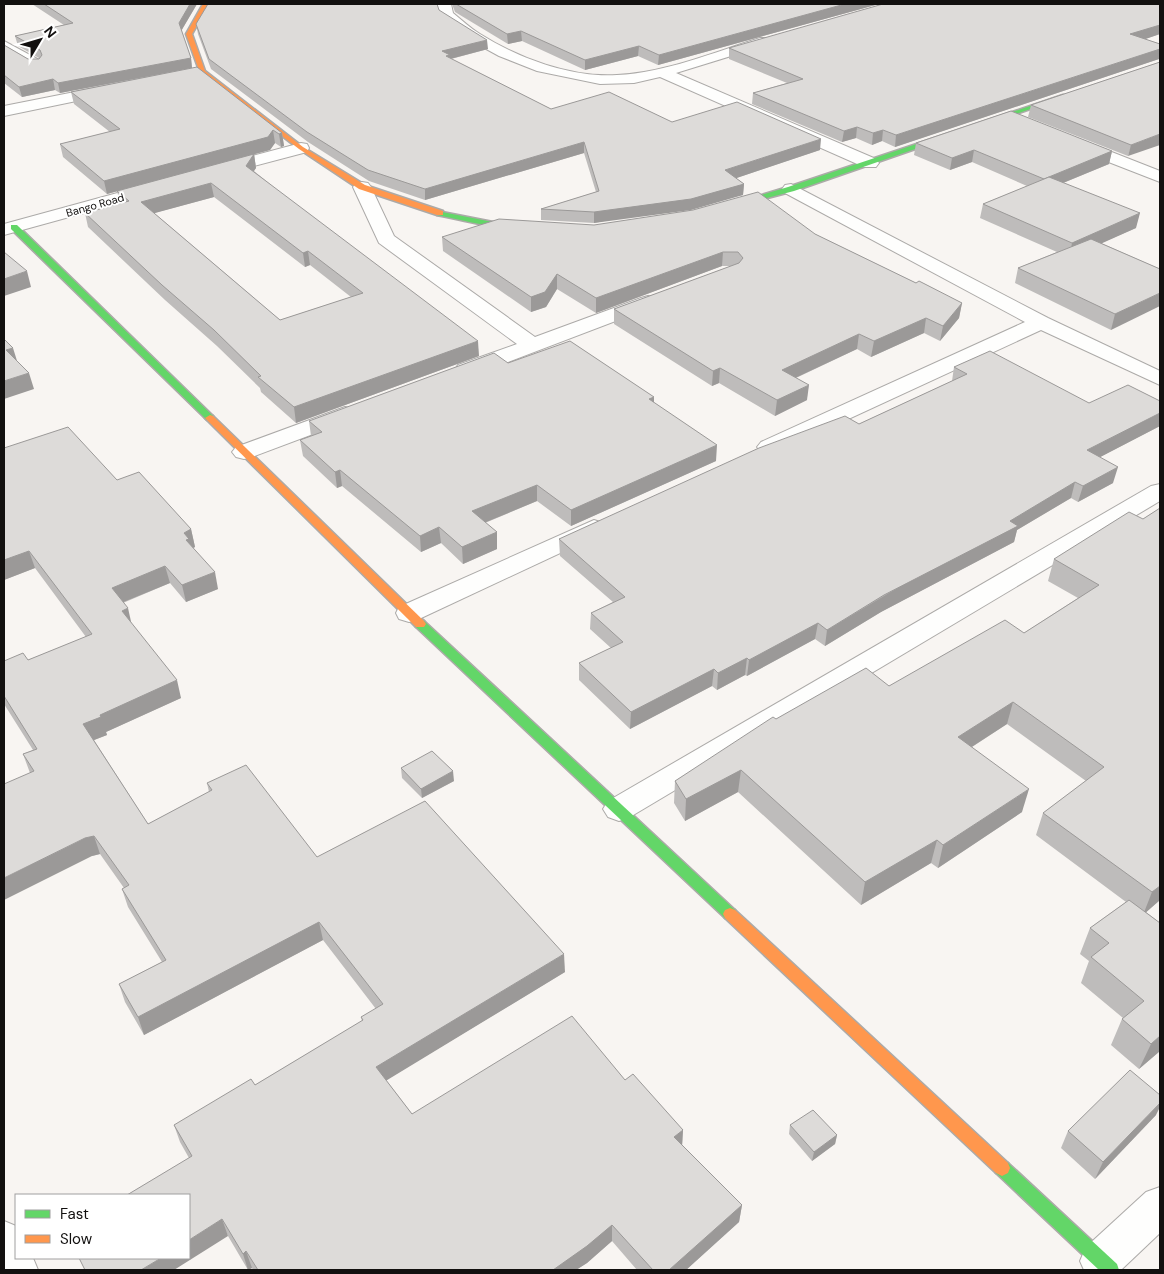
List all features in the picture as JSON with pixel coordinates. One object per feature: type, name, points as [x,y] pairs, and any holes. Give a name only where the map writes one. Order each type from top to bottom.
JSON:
[{"type":"street","points":[[206,4],[190,34],[202,72],[301,148],[362,187],[429,211],[503,226],[539,228]]},
{"type":"street","points":[[444,4],[446,14],[474,36],[526,62],[582,78],[618,80],[660,72],[781,36]]},
{"type":"street","points":[[4,45],[36,64]]},
{"type":"street","points":[[184,76],[202,72]]},
{"type":"street","points":[[660,72],[870,162]]},
{"type":"street","points":[[4,111],[128,86]]},
{"type":"street","points":[[719,209],[791,188],[1079,91]]},
{"type":"street","points":[[1007,115],[1034,126]]},
{"type":"street","points":[[1061,137],[1160,177]]},
{"type":"street","points":[[205,174],[301,148]]},
{"type":"street","name":"Bango Road","points":[[9,229],[167,185]]},
{"type":"street","points":[[362,187],[386,239],[532,345]]},
{"type":"street","points":[[791,188],[1041,322],[1160,379]]},
{"type":"street","points":[[9,229],[244,452],[409,613],[1106,1265],[1160,1206]]},
{"type":"street","points":[[449,376],[667,295]]},
{"type":"street","points":[[752,455],[1041,322]]},
{"type":"street","points":[[244,452],[365,407]]},
{"type":"street","points":[[619,809],[1160,491]]},
{"type":"street","points":[[409,613],[616,517]]},
{"type":"street","points":[[4,1241],[17,1270]]},
{"type":"building","points":[[44,4],[190,4],[179,23],[191,58],[58,83],[53,79],[19,87],[4,75],[4,45],[28,59],[39,59],[42,55],[40,50],[15,36],[73,23]]},
{"type":"building","points":[[208,4],[437,4],[439,10],[487,40],[442,51],[450,55],[446,56],[551,109],[609,92],[672,122],[737,102],[821,139],[725,170],[744,184],[691,199],[594,212],[541,209],[599,191],[584,142],[425,189],[368,170],[307,132],[209,59],[196,24]]},
{"type":"building","points":[[456,4],[845,4],[659,55],[639,46],[585,60],[521,31],[507,34]]},
{"type":"building","points":[[883,4],[1160,4],[1160,25],[1130,34],[1160,44],[1160,49],[896,135],[883,130],[873,133],[857,127],[844,131],[753,93],[803,79],[729,48]]},
{"type":"building","points":[[1160,62],[1160,134],[1131,145],[1031,105]]},
{"type":"building","points":[[197,67],[282,133],[279,134],[273,130],[268,137],[104,181],[60,144],[120,129],[71,92]]},
{"type":"building","points":[[1011,111],[1112,151],[1044,179],[974,150],[952,158],[916,143]]},
{"type":"building","points":[[254,154],[246,166],[478,341],[294,407],[258,377],[261,376],[214,330],[162,285],[85,213],[129,201],[117,191]],"holes":[[[211,183],[303,253],[308,251],[363,293],[280,320],[141,202]]]},
{"type":"building","points":[[1049,177],[1140,213],[1072,243],[983,204]]},
{"type":"building","points":[[758,192],[815,234],[916,283],[919,281],[962,303],[943,326],[926,318],[874,341],[859,334],[782,370],[809,385],[777,400],[720,368],[713,371],[614,309],[739,263],[743,258],[738,252],[723,252],[596,298],[557,274],[545,292],[531,297],[442,237],[499,219],[594,225],[693,210]]},
{"type":"building","points":[[1091,239],[1160,269],[1160,293],[1115,314],[1018,268]]},
{"type":"building","points":[[4,252],[27,271],[4,279]]},
{"type":"building","points":[[4,339],[13,348],[6,350],[29,373],[4,381]]},
{"type":"building","points":[[570,341],[654,397],[649,399],[717,445],[571,510],[537,485],[472,511],[497,532],[462,547],[439,527],[420,536],[340,470],[335,472],[300,440],[322,432],[309,421],[494,353],[508,363]]},
{"type":"building","points":[[990,351],[1089,403],[1128,385],[1160,401],[1160,413],[1087,450],[1118,467],[1083,486],[1075,482],[1010,521],[1018,526],[884,595],[827,630],[818,623],[749,660],[747,658],[718,673],[714,669],[631,712],[579,663],[623,642],[591,613],[625,597],[559,539],[759,448],[845,416],[859,424],[967,374],[954,367]]},
{"type":"building","points":[[68,427],[117,480],[139,472],[191,529],[184,533],[189,539],[186,540],[215,572],[182,585],[165,566],[112,588],[128,608],[122,611],[177,680],[83,724],[148,824],[212,790],[207,783],[246,765],[317,857],[425,801],[564,954],[376,1067],[412,1114],[572,1016],[625,1080],[633,1074],[683,1130],[674,1137],[742,1205],[669,1270],[653,1270],[612,1225],[587,1246],[553,1270],[258,1270],[246,1251],[243,1254],[222,1219],[190,1239],[190,1194],[129,1194],[192,1156],[174,1125],[251,1079],[255,1085],[363,1020],[361,1017],[383,1004],[319,922],[138,1017],[119,984],[166,960],[122,889],[129,885],[94,836],[85,838],[4,878],[4,784],[34,771],[23,754],[37,749],[4,696],[4,661],[23,653],[28,660],[92,634],[29,551],[4,560],[4,448]]},
{"type":"building","points":[[1160,508],[1160,886],[1152,892],[1043,813],[1104,767],[1013,702],[958,737],[1029,789],[943,845],[937,840],[865,882],[741,770],[686,799],[675,781],[773,717],[776,719],[866,668],[889,686],[1005,620],[1024,633],[1099,585],[1054,559],[1129,512],[1143,519]]},
{"type":"building","points":[[432,751],[453,771],[421,789],[401,768]]},
{"type":"building","points":[[1129,900],[1160,923],[1160,1036],[1151,1044],[1122,1019],[1144,1001],[1091,957],[1109,943],[1090,928]]},
{"type":"building","points":[[1130,1070],[1160,1095],[1160,1103],[1103,1162],[1068,1131]]},
{"type":"building","points":[[813,1110],[837,1135],[814,1152],[790,1125]]},
{"type":"building","points":[[80,1259],[159,1259],[141,1270],[85,1270]]},
{"type":"traffic: fast","points":[[729,206],[791,189],[1065,96]]},
{"type":"traffic: fast","points":[[440,213],[503,226],[523,227]]},
{"type":"traffic: fast","points":[[14,227],[210,418]]},
{"type":"traffic: fast","points":[[420,624],[730,914]]},
{"type":"traffic: fast","points":[[1002,1168],[1111,1270]]},
{"type":"traffic: slow","points":[[206,4],[189,34],[202,72],[301,148],[362,187],[440,213]]},
{"type":"traffic: slow","points":[[210,418],[420,624]]},
{"type":"traffic: slow","points":[[730,914],[1002,1168]]}]
